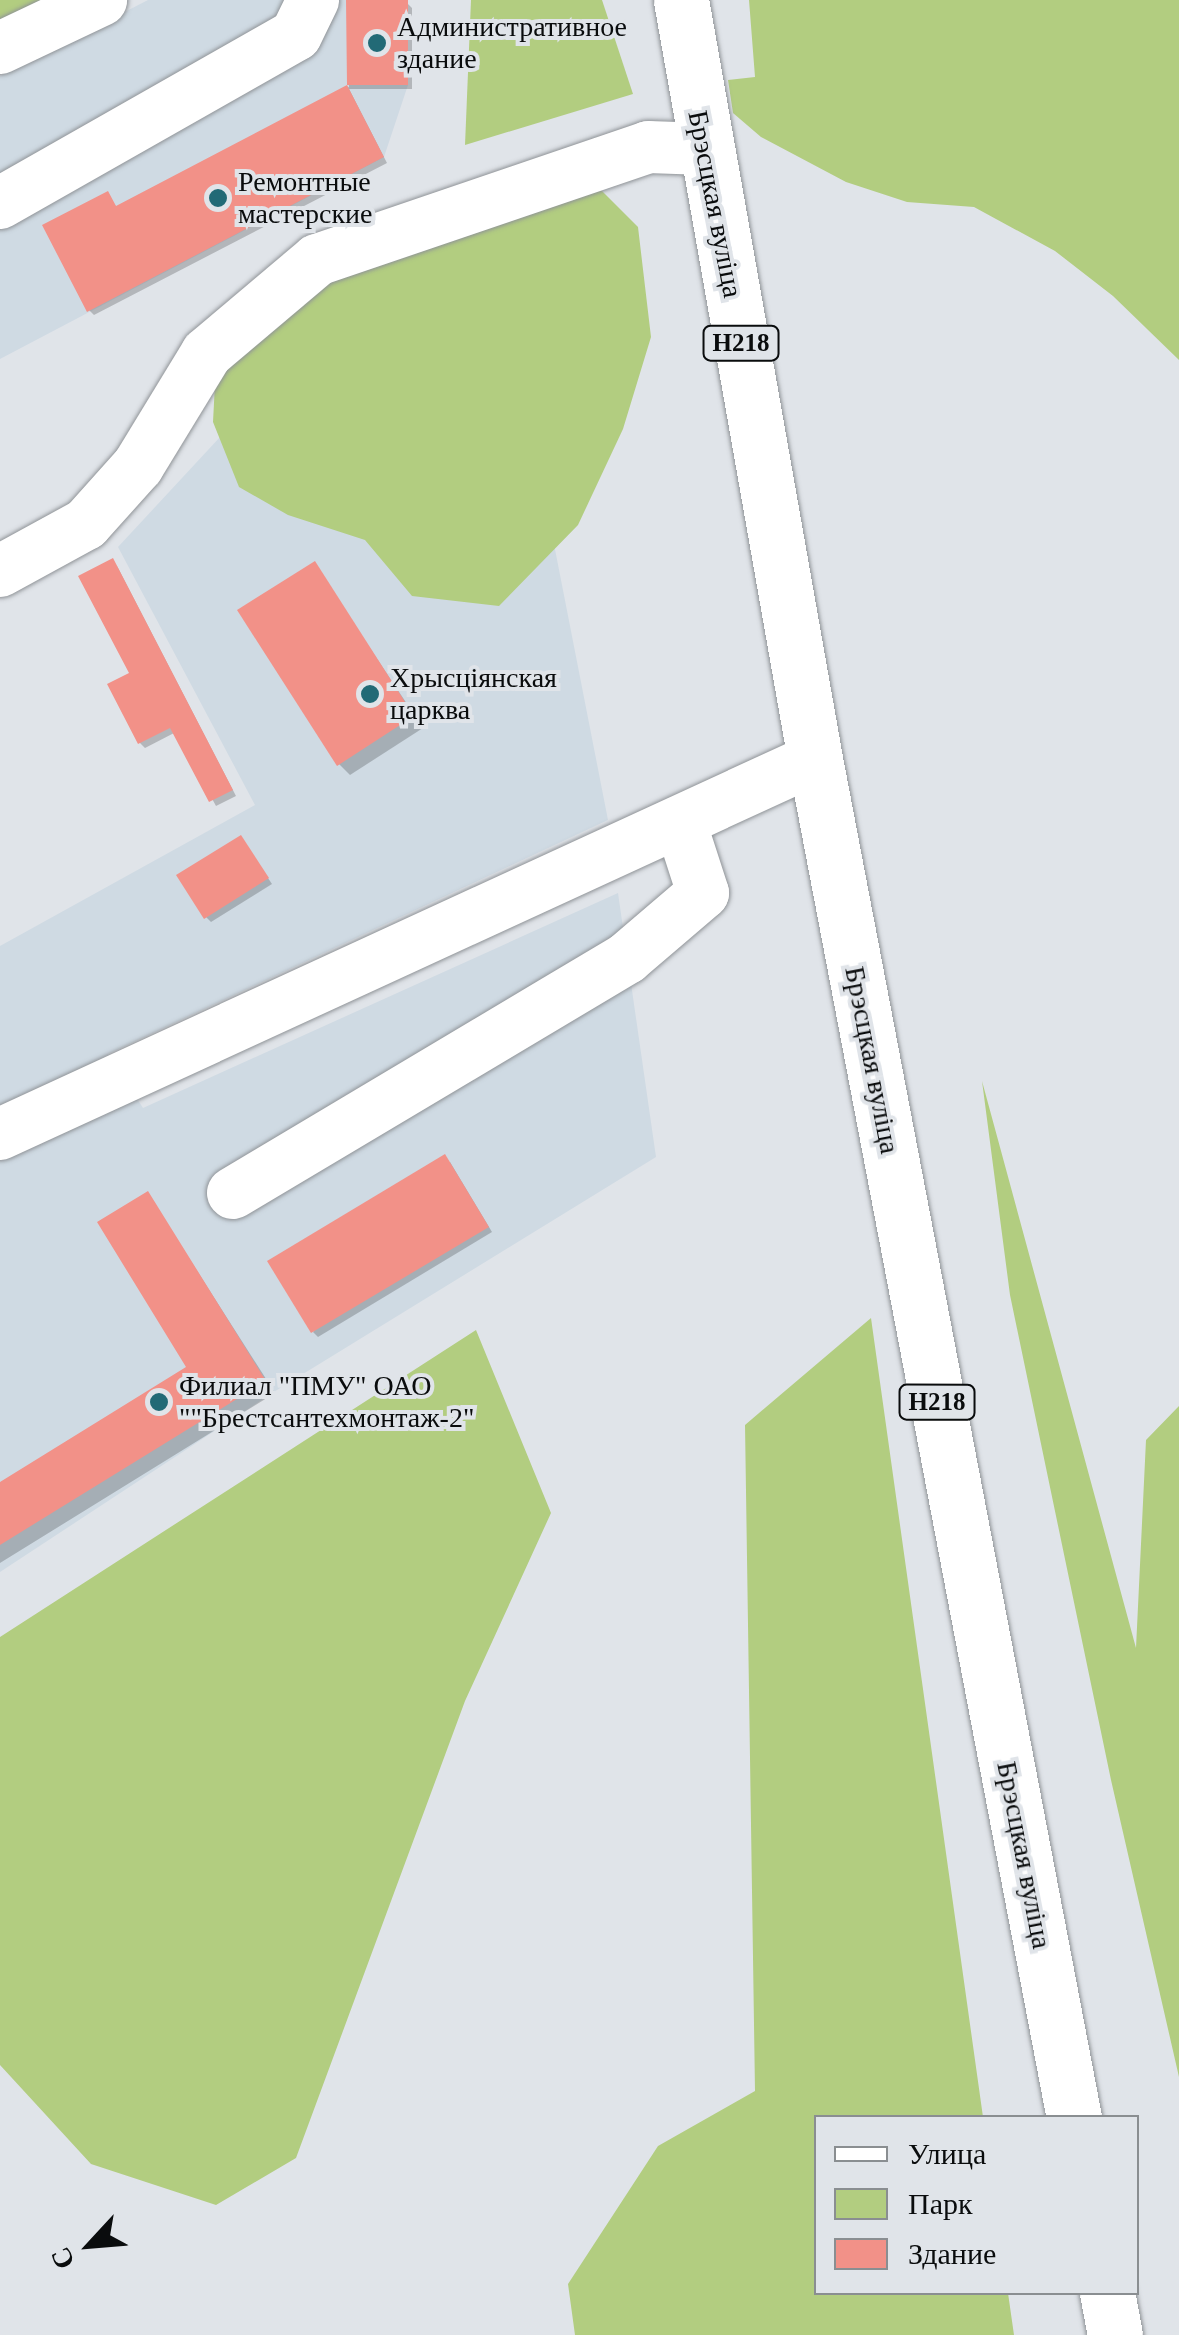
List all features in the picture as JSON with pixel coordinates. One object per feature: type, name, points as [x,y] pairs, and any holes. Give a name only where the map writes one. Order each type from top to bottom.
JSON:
[{"type":"main road","name":"Брэсцкая вуліца","points":[[681,0],[815,760],[1073,2115]]},
{"type":"main road","points":[[1108,2295],[1115,2335]]},
{"type":"lane","points":[[0,48],[101,0]]},
{"type":"lane","points":[[0,203],[296,34],[313,0]]},
{"type":"lane","points":[[0,571],[86,524],[138,466],[207,353],[317,260],[648,147],[706,149]]},
{"type":"lane","points":[[0,1134],[815,760]]},
{"type":"lane","points":[[233,1193],[627,958],[703,893],[680,822]]},
{"type":"shaded area","points":[[148,0],[408,0],[408,85],[384,157],[0,359],[0,76]]},
{"type":"shaded area","points":[[506,299],[608,820],[108,1054],[143,1108],[618,893],[656,1157],[277,1390],[0,1572],[0,946],[255,805],[118,547],[273,380]]},
{"type":"green space","points":[[0,0],[42,0],[0,20]]},
{"type":"green space","points":[[471,0],[602,0],[633,94],[465,145]]},
{"type":"green space","points":[[749,0],[1179,0],[1179,360],[1113,296],[1055,251],[974,207],[907,202],[846,182],[761,137],[733,113],[728,80],[755,77]]},
{"type":"green space","points":[[582,171],[638,227],[651,337],[623,429],[578,525],[499,606],[412,596],[365,540],[288,515],[239,487],[213,422],[216,364],[236,322]]},
{"type":"green space","points":[[982,1081],[1136,1648],[1146,1440],[1179,1406],[1179,2077],[1111,1780],[1010,1295]]},
{"type":"green space","points":[[871,1318],[983,2115],[814,2115],[814,2295],[1008,2295],[1014,2335],[575,2335],[568,2284],[658,2146],[755,2091],[745,1425]]},
{"type":"green space","points":[[476,1330],[551,1513],[465,1701],[296,2158],[216,2205],[91,2164],[0,2065],[0,1637]]},
{"type":"building","name":"Административное здание","points":[[346,0],[408,0],[408,85],[347,85]]},
{"type":"building","name":"Ремонтные мастерские","points":[[347,85],[384,157],[87,312],[42,225],[108,191],[116,206]]},
{"type":"building","points":[[113,558],[233,790],[209,802],[170,728],[138,744],[107,684],[129,673],[78,576]]},
{"type":"building","points":[[315,561],[414,716],[337,766],[237,610]]},
{"type":"building","points":[[241,835],[269,878],[204,919],[176,875]]},
{"type":"building","points":[[445,1154],[489,1227],[311,1333],[267,1261]]},
{"type":"building","points":[[148,1191],[266,1381],[0,1545],[0,1482],[186,1367],[97,1222]]},
{"type":"place","name":"Административное здание","points":[[377,43]]},
{"type":"place","name":"Ремонтные мастерские","points":[[218,198]]},
{"type":"place","name":"Хрысціянская царква","points":[[370,694]]},
{"type":"place","name":"Филиал \"ПМУ\" ОАО \"\"Брестсантехмонтаж-2\"","points":[[159,1402]]}]
